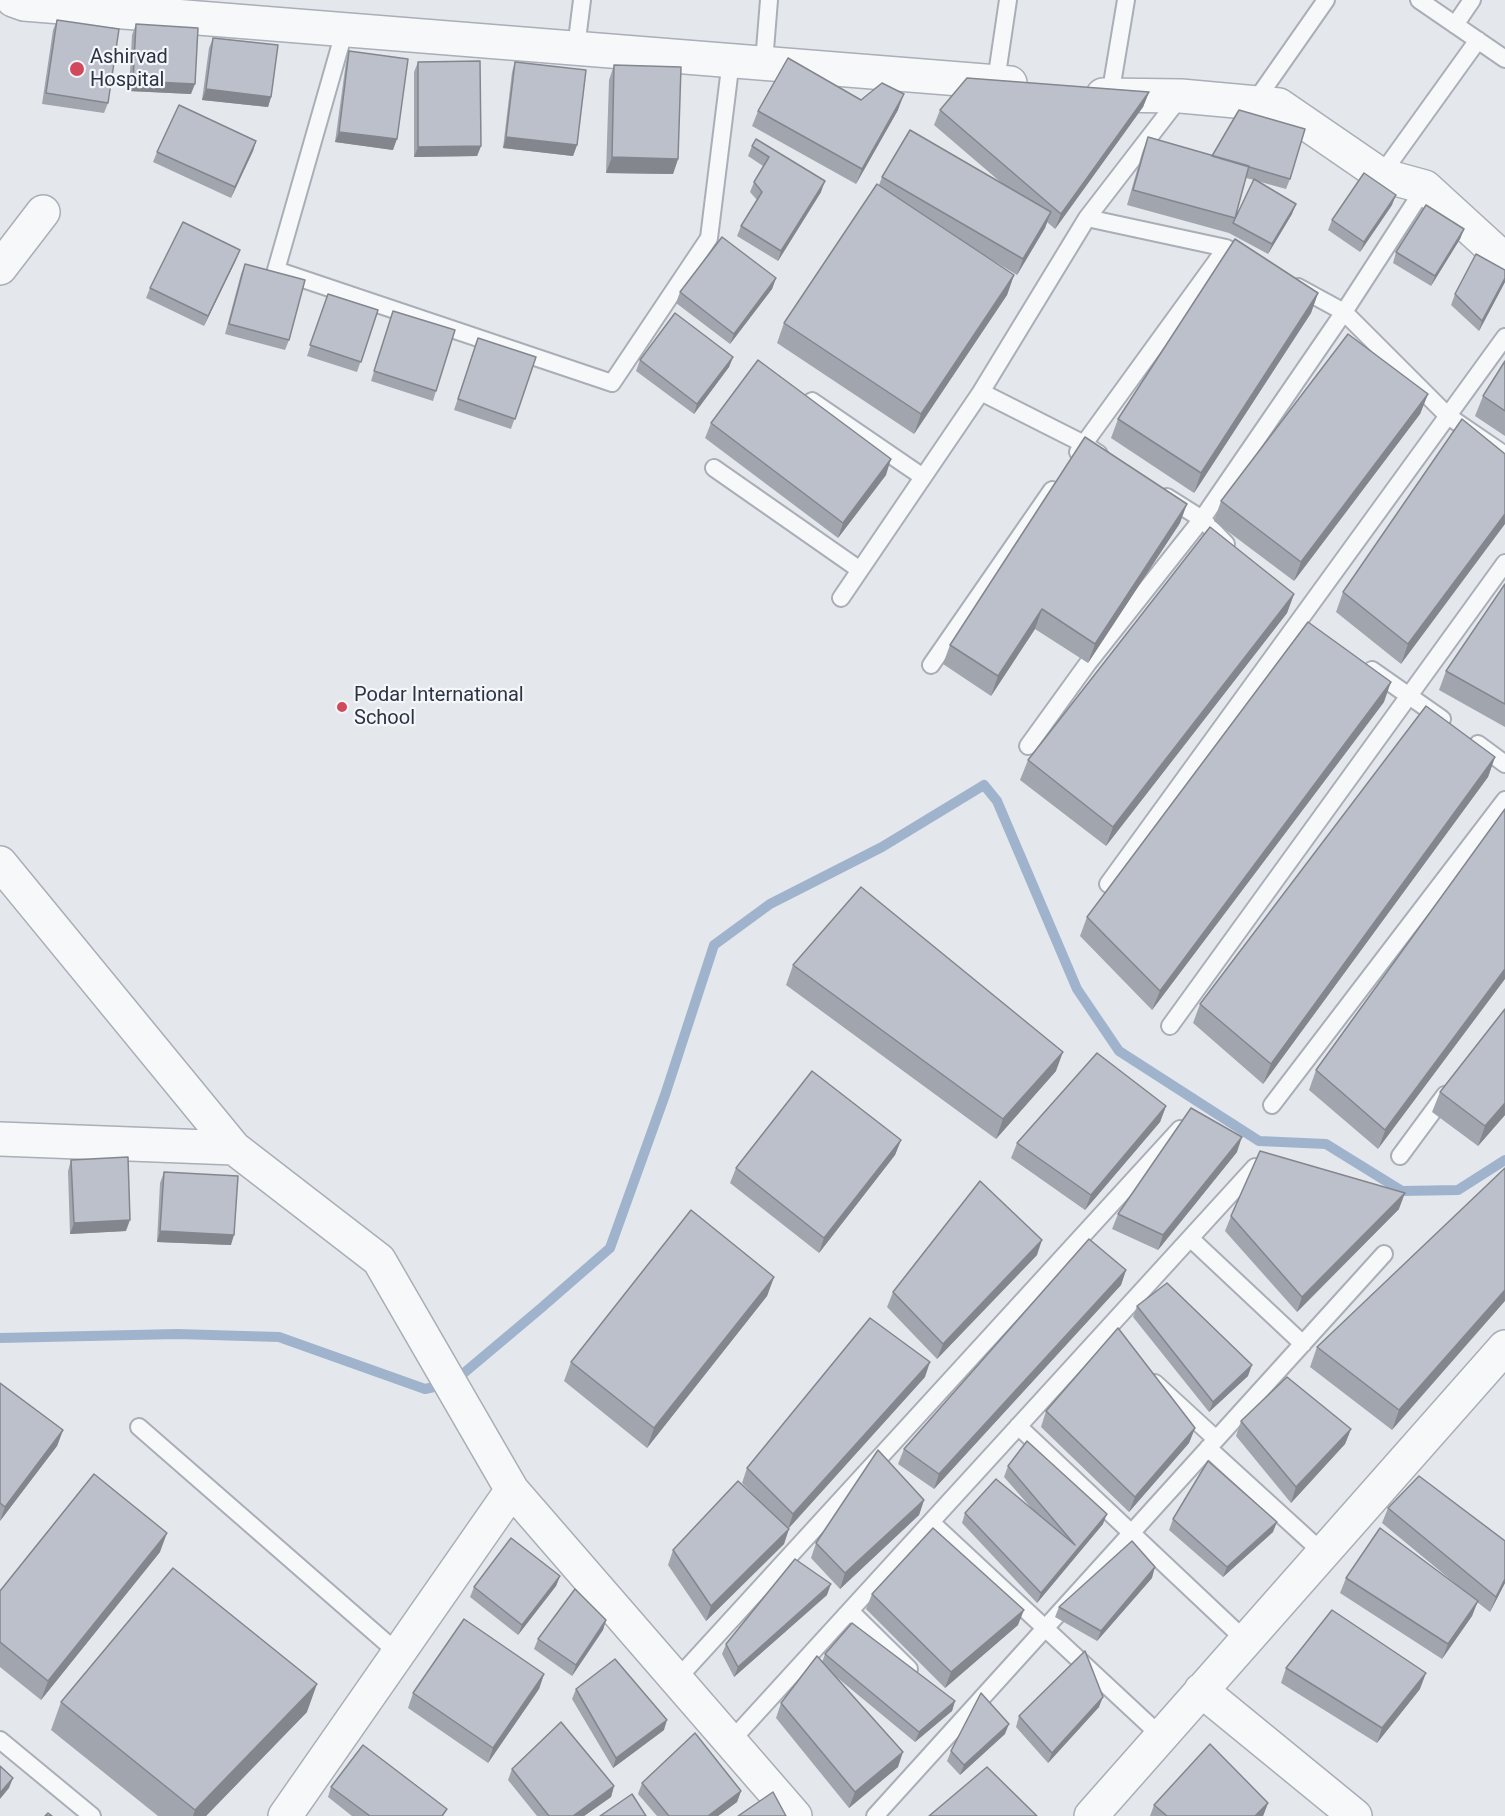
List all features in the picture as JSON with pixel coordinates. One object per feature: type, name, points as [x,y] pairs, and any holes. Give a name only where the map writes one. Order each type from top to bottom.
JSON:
[{"type":"street","points":[[13,0],[36,4],[996,81],[1041,87]]},
{"type":"street","points":[[1076,91],[1110,96],[1181,96],[1279,105],[1381,175],[1425,187],[1505,260]]},
{"type":"street","points":[[0,268],[43,212]]},
{"type":"street","points":[[0,863],[234,1148],[379,1260],[512,1490],[795,1816]]},
{"type":"street","points":[[0,1139],[234,1148]]},
{"type":"street","points":[[1091,1816],[1505,1347]]},
{"type":"street","points":[[285,1816],[512,1490]]},
{"type":"street","points":[[1201,1690],[1355,1816]]},
{"type":"lane","points":[[576,48],[582,0]]},
{"type":"lane","points":[[764,62],[769,0]]},
{"type":"lane","points":[[996,81],[1008,0]]},
{"type":"lane","points":[[1110,96],[1126,0]]},
{"type":"lane","points":[[1254,103],[1326,0]]},
{"type":"lane","points":[[1419,0],[1505,59]]},
{"type":"lane","points":[[1455,25],[1472,0]]},
{"type":"lane","points":[[345,29],[276,270],[612,383],[709,238],[731,60]]},
{"type":"lane","points":[[1381,175],[1478,40]]},
{"type":"lane","points":[[841,598],[981,392],[1088,218],[1181,96]]},
{"type":"lane","points":[[1028,746],[1088,663],[1202,519],[1344,312],[1425,187]]},
{"type":"lane","points":[[1088,218],[1226,248],[1245,259]]},
{"type":"lane","points":[[931,665],[1067,468],[1226,248]]},
{"type":"lane","points":[[1285,280],[1344,312],[1448,416],[1505,456]]},
{"type":"lane","points":[[1108,884],[1505,337]]},
{"type":"lane","points":[[981,392],[1084,444],[1113,462]]},
{"type":"lane","points":[[801,393],[923,477]]},
{"type":"lane","points":[[714,468],[860,570]]},
{"type":"lane","points":[[1153,488],[1202,519],[1235,552]]},
{"type":"lane","points":[[1170,1026],[1505,563]]},
{"type":"lane","points":[[1355,657],[1505,764]]},
{"type":"lane","points":[[1272,1105],[1505,800]]},
{"type":"lane","points":[[1400,1156],[1452,1086]]},
{"type":"lane","points":[[677,1679],[1186,1123]]},
{"type":"lane","points":[[730,1742],[1018,1426],[1108,1339],[1190,1238],[1255,1167]]},
{"type":"lane","points":[[1190,1238],[1303,1344]]},
{"type":"lane","points":[[874,1816],[956,1716],[1045,1628],[1384,1254]]},
{"type":"lane","points":[[1147,1375],[1322,1552]]},
{"type":"lane","points":[[1018,1426],[1245,1640]]},
{"type":"lane","points":[[139,1427],[398,1653]]},
{"type":"lane","points":[[931,1522],[1161,1736]]},
{"type":"lane","points":[[850,1611],[918,1678]]},
{"type":"lane","points":[[0,1740],[92,1816]]},
{"type":"building","points":[[57,20],[119,29],[108,103],[46,93]]},
{"type":"building","points":[[136,24],[198,28],[195,84],[133,81]]},
{"type":"building","points":[[213,38],[278,45],[271,97],[206,89]]},
{"type":"building","points":[[349,51],[408,59],[397,139],[339,132]]},
{"type":"building","points":[[788,58],[861,100],[882,83],[904,94],[862,169],[758,111]]},
{"type":"building","points":[[480,61],[481,146],[418,147],[418,62]]},
{"type":"building","points":[[515,62],[586,70],[577,145],[506,137]]},
{"type":"building","points":[[614,65],[681,67],[678,159],[612,157]]},
{"type":"building","points":[[967,78],[1149,92],[1061,214],[940,110]]},
{"type":"building","points":[[179,105],[256,141],[235,187],[157,152]]},
{"type":"building","points":[[1239,110],[1305,129],[1290,179],[1212,156]]},
{"type":"building","points":[[910,130],[1051,212],[1023,259],[882,177]]},
{"type":"building","points":[[1148,137],[1249,166],[1235,218],[1133,190]]},
{"type":"building","points":[[756,139],[825,181],[781,251],[741,226],[762,192],[754,182],[769,157],[752,146]]},
{"type":"building","points":[[1364,173],[1396,195],[1364,242],[1332,220]]},
{"type":"building","points":[[1254,179],[1296,204],[1272,244],[1233,223]]},
{"type":"building","points":[[877,184],[1014,275],[921,414],[784,323]]},
{"type":"building","points":[[1426,205],[1464,229],[1435,276],[1396,252]]},
{"type":"building","points":[[183,222],[240,250],[208,316],[150,288]]},
{"type":"building","points":[[722,237],[776,278],[734,334],[680,292]]},
{"type":"building","points":[[1235,239],[1318,293],[1201,473],[1118,419]]},
{"type":"building","points":[[1476,254],[1505,270],[1505,278],[1482,321],[1455,294]]},
{"type":"building","points":[[245,264],[305,280],[289,340],[229,324]]},
{"type":"building","points":[[328,294],[378,310],[361,362],[310,345]]},
{"type":"building","points":[[393,311],[455,330],[436,391],[374,371]]},
{"type":"building","points":[[675,313],[733,357],[697,404],[640,360]]},
{"type":"building","points":[[1348,334],[1428,394],[1301,562],[1221,501]]},
{"type":"building","points":[[478,338],[536,357],[515,419],[458,399]]},
{"type":"building","points":[[758,360],[891,459],[843,523],[711,423]]},
{"type":"building","points":[[1505,361],[1505,411],[1483,396]]},
{"type":"building","points":[[1462,419],[1505,454],[1505,514],[1408,644],[1343,592]]},
{"type":"building","points":[[1085,437],[1187,504],[1095,644],[1042,609],[998,676],[950,645]]},
{"type":"building","points":[[1210,527],[1294,594],[1113,827],[1028,760]]},
{"type":"building","points":[[1505,584],[1505,704],[1446,671]]},
{"type":"building","points":[[1308,622],[1391,682],[1160,991],[1087,917]]},
{"type":"building","points":[[1426,706],[1495,757],[1271,1064],[1200,1004]]},
{"type":"building","points":[[1505,809],[1505,969],[1385,1130],[1316,1070]]},
{"type":"building","points":[[861,887],[1063,1052],[1003,1119],[793,965]]},
{"type":"building","points":[[1505,1009],[1505,1103],[1485,1126],[1440,1092]]},
{"type":"building","points":[[1097,1053],[1166,1106],[1091,1195],[1017,1143]]},
{"type":"building","points":[[812,1071],[901,1140],[824,1238],[736,1168]]},
{"type":"building","points":[[1191,1108],[1242,1137],[1163,1235],[1118,1214]]},
{"type":"building","points":[[1260,1151],[1405,1193],[1302,1297],[1231,1216]]},
{"type":"building","points":[[128,1157],[130,1220],[74,1223],[71,1160]]},
{"type":"building","points":[[1505,1168],[1505,1290],[1399,1410],[1317,1347]]},
{"type":"building","points":[[164,1172],[238,1176],[234,1235],[160,1231]]},
{"type":"building","points":[[980,1181],[1042,1240],[943,1344],[893,1292]]},
{"type":"building","points":[[691,1210],[774,1277],[654,1428],[571,1362]]},
{"type":"building","points":[[1089,1239],[1126,1270],[939,1474],[904,1449]]},
{"type":"building","points":[[1167,1283],[1252,1365],[1213,1402],[1137,1306]]},
{"type":"building","points":[[870,1318],[930,1362],[793,1514],[747,1468]]},
{"type":"building","points":[[1118,1328],[1195,1428],[1135,1497],[1046,1411]]},
{"type":"building","points":[[1287,1377],[1351,1429],[1296,1487],[1241,1421]]},
{"type":"building","points":[[0,1383],[63,1430],[5,1507],[0,1503]]},
{"type":"building","points":[[1027,1441],[1107,1514],[1041,1593],[965,1513],[996,1479],[1075,1545],[1008,1466]]},
{"type":"building","points":[[878,1450],[924,1500],[845,1573],[816,1543]]},
{"type":"building","points":[[1208,1461],[1277,1522],[1227,1567],[1173,1519]]},
{"type":"building","points":[[94,1474],[167,1533],[48,1681],[0,1642],[0,1591]]},
{"type":"building","points":[[1419,1476],[1505,1541],[1505,1579],[1496,1597],[1388,1508]]},
{"type":"building","points":[[738,1481],[789,1529],[711,1606],[673,1550]]},
{"type":"building","points":[[933,1528],[1024,1610],[951,1672],[872,1594]]},
{"type":"building","points":[[1380,1528],[1478,1601],[1448,1644],[1346,1578]]},
{"type":"building","points":[[511,1538],[560,1576],[522,1625],[474,1587]]},
{"type":"building","points":[[1132,1541],[1155,1567],[1101,1631],[1059,1607]]},
{"type":"building","points":[[795,1559],[831,1584],[738,1667],[726,1644]]},
{"type":"building","points":[[173,1568],[317,1684],[195,1810],[61,1702]]},
{"type":"building","points":[[575,1589],[606,1620],[576,1665],[538,1639]]},
{"type":"building","points":[[1332,1610],[1426,1673],[1382,1728],[1286,1668]]},
{"type":"building","points":[[464,1619],[544,1674],[493,1748],[413,1693]]},
{"type":"building","points":[[852,1623],[955,1701],[919,1732],[825,1654]]},
{"type":"building","points":[[1085,1651],[1103,1697],[1052,1753],[1019,1716]]},
{"type":"building","points":[[817,1656],[903,1752],[855,1792],[781,1703]]},
{"type":"building","points":[[615,1659],[667,1720],[616,1758],[576,1689]]},
{"type":"building","points":[[981,1693],[1009,1724],[964,1765],[951,1751]]},
{"type":"building","points":[[561,1722],[614,1786],[573,1816],[549,1816],[512,1769]]},
{"type":"building","points":[[695,1733],[741,1791],[708,1816],[669,1816],[642,1783]]},
{"type":"building","points":[[1210,1744],[1268,1803],[1255,1816],[1167,1816],[1154,1805]]},
{"type":"building","points":[[363,1745],[447,1809],[442,1816],[370,1816],[331,1787]]},
{"type":"building","points":[[0,1766],[13,1778],[0,1793]]},
{"type":"building","points":[[987,1767],[1037,1816],[929,1816]]},
{"type":"building","points":[[773,1792],[786,1816],[738,1816]]},
{"type":"building","points":[[632,1794],[646,1816],[600,1816]]},
{"type":"waterway","points":[[0,1338],[177,1334],[279,1337],[425,1389],[452,1383],[610,1248],[665,1095],[714,945],[770,904],[882,847],[984,785],[997,801],[1077,989],[1119,1051],[1259,1141],[1326,1144],[1402,1191],[1458,1190],[1505,1160]]},
{"type":"place","name":"Ashirvad Hospital","points":[[77,69]]},
{"type":"place","name":"Podar International School","points":[[342,707]]}]
